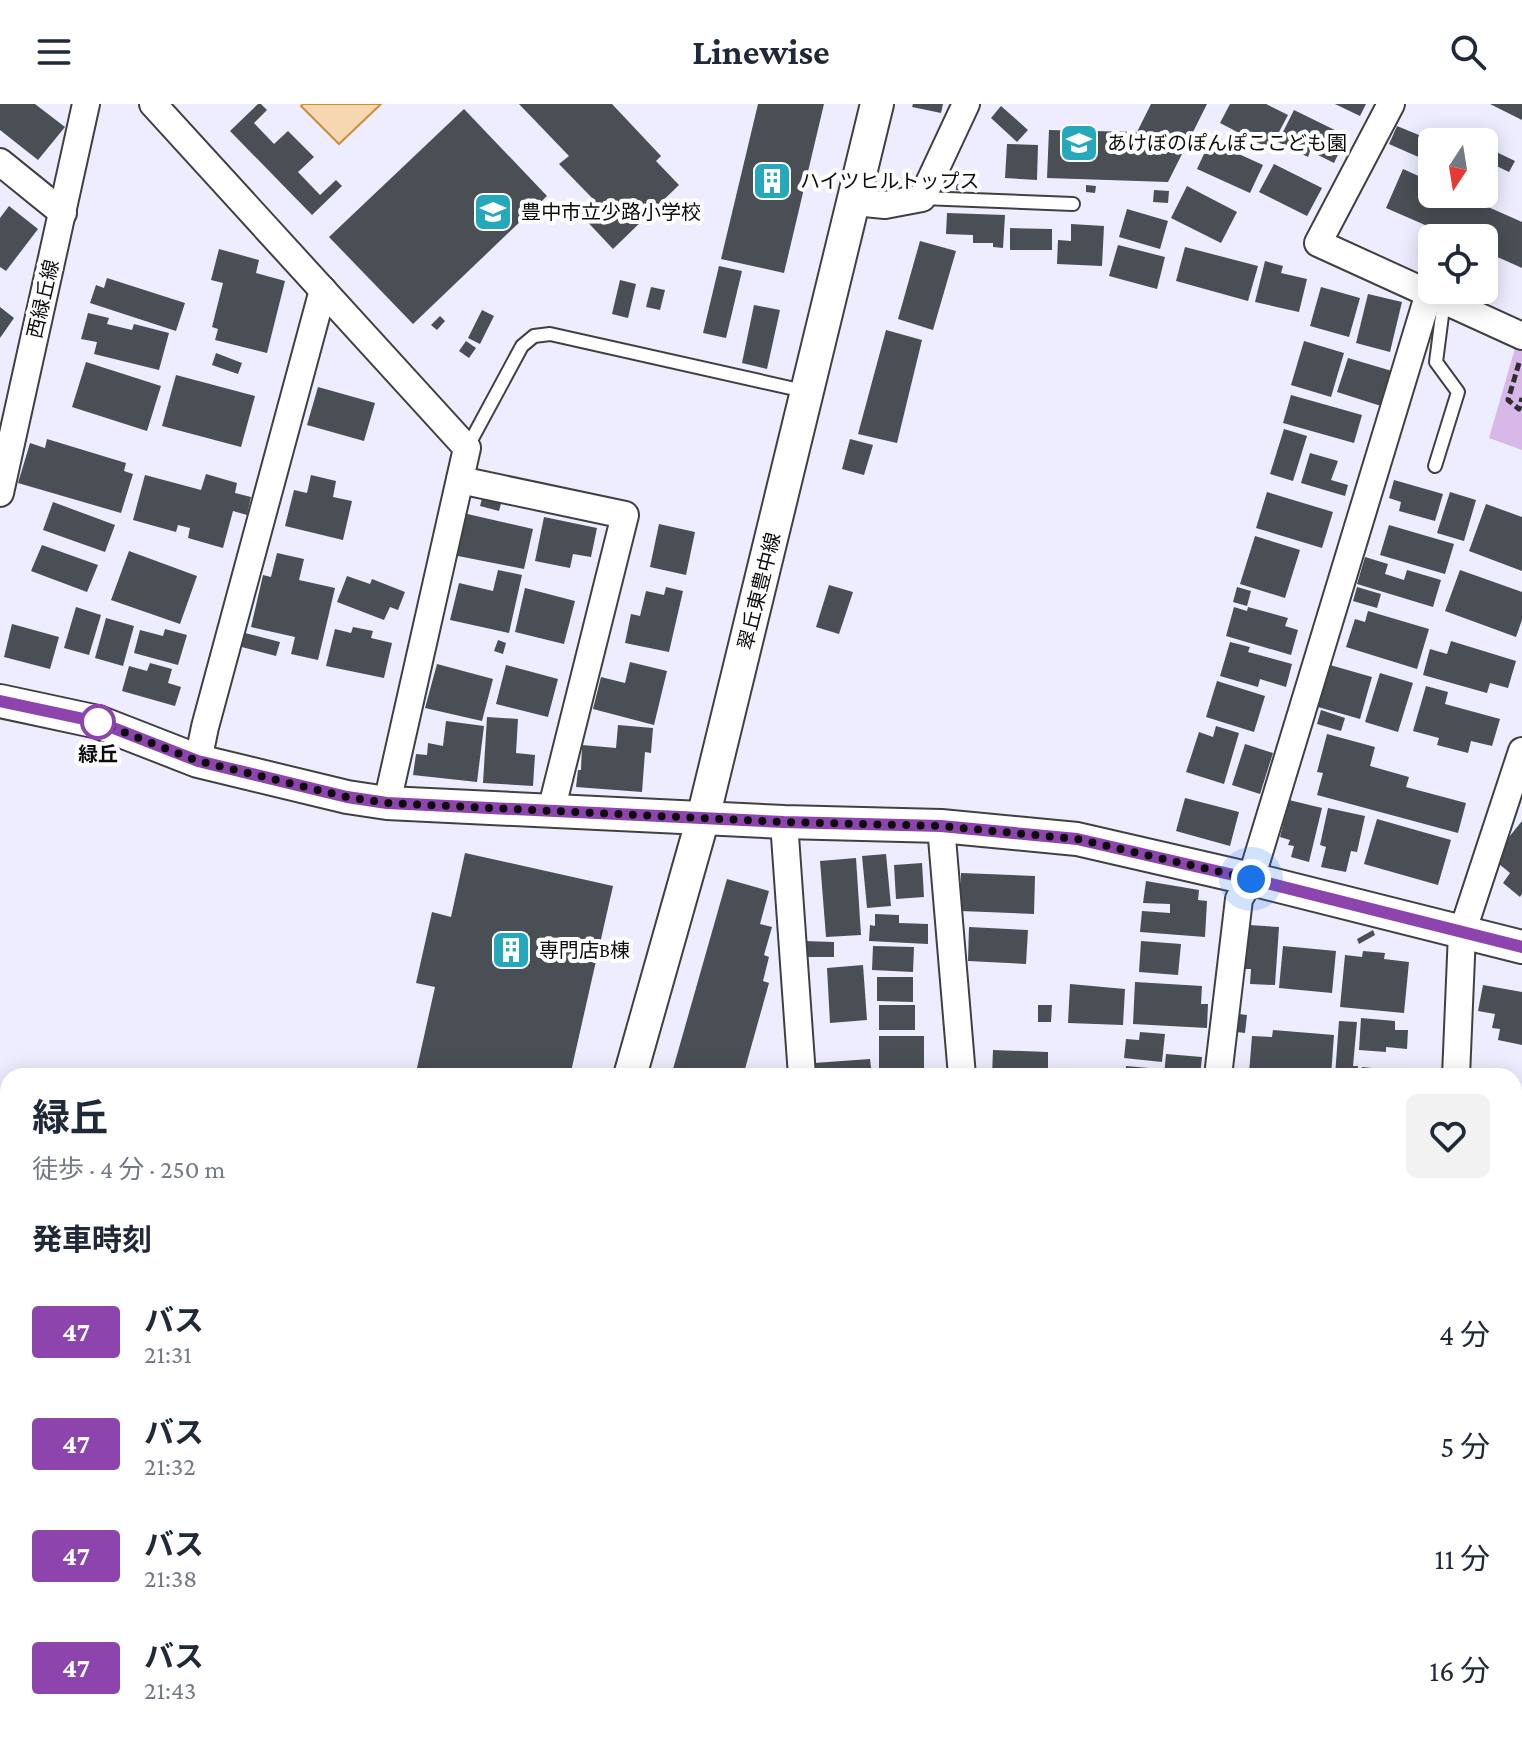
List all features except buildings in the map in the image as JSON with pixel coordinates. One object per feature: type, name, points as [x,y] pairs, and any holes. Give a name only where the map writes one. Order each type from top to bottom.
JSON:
[{"type":"street","name":"西緑丘線","points":[[0,493],[8,408],[63,213],[86,104]]},
{"type":"street","points":[[153,104],[467,448],[387,803]]},
{"type":"street","name":"翠丘東豊中線","points":[[632,1068],[703,818],[877,104]]},
{"type":"street","points":[[854,202],[885,205],[922,198],[966,104]]},
{"type":"street","points":[[1391,104],[1318,243],[1418,288]]},
{"type":"street","points":[[0,162],[63,213]]},
{"type":"street","points":[[198,761],[323,290]]},
{"type":"street","points":[[1219,1068],[1239,899],[1251,879],[1434,304]]},
{"type":"street","points":[[1454,304],[1522,336]]},
{"type":"street","points":[[460,480],[625,515],[551,811]]},
{"type":"street","points":[[0,701],[98,722],[198,761],[347,797],[387,803],[784,822],[941,826],[1077,839],[1522,947]]},
{"type":"street","points":[[1456,1068],[1462,933],[1522,751]]},
{"type":"street","points":[[784,822],[801,1068]]},
{"type":"street","points":[[941,826],[961,1068]]},
{"type":"lane","points":[[922,198],[1073,204]]},
{"type":"lane","points":[[1435,466],[1458,392],[1436,362],[1437,304]]},
{"type":"lane","points":[[467,448],[522,346],[534,336],[550,334],[807,392]]},
{"type":"path","points":[[1522,355],[1508,400],[1519,409],[1522,398]]},
{"type":"shaded area","points":[[381,104],[339,144],[301,106]]},
{"type":"shaded area","points":[[1516,345],[1522,348],[1522,450],[1489,438]]},
{"type":"bus line","name":"47","points":[[0,701],[98,722],[198,761],[347,797],[387,803],[784,822],[941,826],[1077,839],[1522,947]]},
{"type":"place","name":"あけぼのぽんぽここども園","points":[[1079,143]]},
{"type":"place","name":"ハイツヒルトップス","points":[[772,181]]},
{"type":"place","name":"豊中市立少路小学校","points":[[493,212]]},
{"type":"place","name":"緑丘","points":[[98,722]]},
{"type":"place","name":"専門店B棟","points":[[511,950]]},
{"type":"route","points":[[98,722],[198,761],[347,797],[387,803],[784,822],[941,826],[1077,839],[1251,879]]}]
